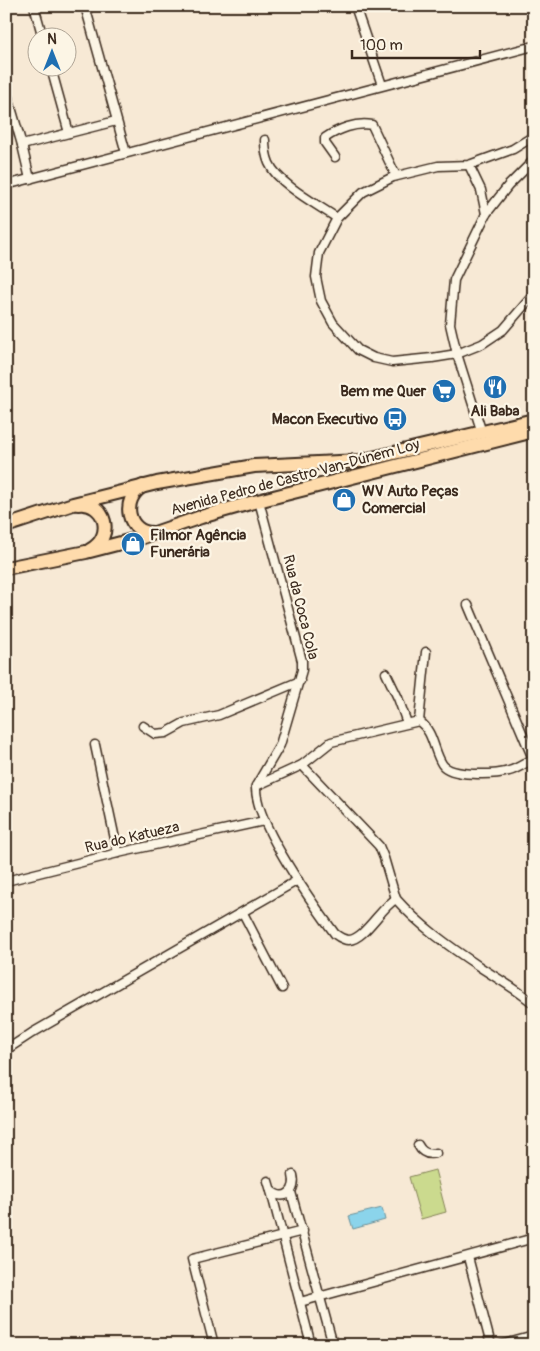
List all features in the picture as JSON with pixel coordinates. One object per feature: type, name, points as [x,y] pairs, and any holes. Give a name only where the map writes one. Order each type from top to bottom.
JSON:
[{"type":"highway","name":"Avenida Pedro de Castro Van-Dúnem Loy","points":[[6,526],[73,504],[145,485],[254,466],[360,461],[534,420]]},
{"type":"highway","name":"Avenida Pedro de Castro Van-Dúnem Loy","points":[[6,568],[86,552],[259,501],[534,431]]},
{"type":"highway","points":[[145,485],[132,496],[129,508],[130,516],[134,523],[143,531],[159,532]]},
{"type":"highway","points":[[73,504],[81,503],[92,506],[99,511],[104,521],[105,533],[102,540],[94,548],[86,552]]},
{"type":"street","points":[[34,6],[40,28]]},
{"type":"street","points":[[85,6],[126,153]]},
{"type":"street","points":[[355,6],[382,85]]},
{"type":"street","points":[[6,185],[534,46]]},
{"type":"street","points":[[54,78],[69,133]]},
{"type":"street","points":[[6,90],[30,179]]},
{"type":"street","points":[[22,145],[116,121]]},
{"type":"street","points":[[335,157],[325,143],[325,138],[362,123],[372,125],[396,176]]},
{"type":"street","points":[[534,136],[512,149],[469,166],[438,166],[396,176],[363,192],[337,218],[318,253],[316,277],[321,301],[333,323],[358,350],[374,358],[392,362],[457,354],[482,344],[503,330],[534,294]]},
{"type":"street","points":[[265,140],[269,163],[275,173],[285,183],[337,218]]},
{"type":"street","points":[[482,433],[457,354],[450,324],[454,280],[486,214],[508,186],[534,160]]},
{"type":"street","points":[[469,166],[481,190],[486,214]]},
{"type":"street","name":"Rua da Coca Cola","points":[[256,786],[280,745],[302,670],[302,661],[259,501]]},
{"type":"street","points":[[396,899],[385,907],[360,936],[350,940],[342,939],[335,934],[298,880],[264,821],[256,786],[302,765],[331,742],[419,720],[425,725],[443,766],[447,769],[466,773],[497,773],[510,771],[533,760],[468,605]]},
{"type":"street","points":[[419,720],[426,652]]},
{"type":"street","points":[[386,673],[407,722]]},
{"type":"street","points":[[143,726],[155,734],[166,734],[184,723],[219,715],[300,681]]},
{"type":"street","points":[[95,745],[118,853]]},
{"type":"street","points":[[302,765],[378,846],[384,858],[396,899],[439,938],[480,967],[521,992],[534,1004]]},
{"type":"street","name":"Rua do Katueza","points":[[6,882],[118,853],[264,821]]},
{"type":"street","points":[[6,1050],[32,1033],[298,880]]},
{"type":"street","points":[[243,913],[282,988]]},
{"type":"street","points":[[418,1145],[423,1152],[436,1153]]},
{"type":"street","points":[[293,1175],[294,1184],[292,1192],[333,1345]]},
{"type":"street","points":[[268,1181],[311,1345]]},
{"type":"street","points":[[271,1192],[278,1196],[292,1192]]},
{"type":"street","points":[[214,1345],[192,1259],[303,1231]]},
{"type":"street","points":[[300,1302],[534,1238]]},
{"type":"street","points":[[468,1256],[491,1345]]},
{"type":"street","points":[[501,1345],[534,1336]]},
{"type":"green space","points":[[435,1170],[446,1212],[421,1219],[409,1177]]},
{"type":"water","points":[[382,1208],[385,1220],[353,1229],[349,1216]]},
{"type":"place","name":"Ali Baba","points":[[495,387]]},
{"type":"place","name":"Bem me Quer","points":[[444,391]]},
{"type":"place","name":"Macon Executivo","points":[[395,419]]},
{"type":"place","name":"WV Auto Peças Comercial","points":[[344,500]]},
{"type":"place","name":"Filmor Agência Funerária","points":[[133,544]]}]
